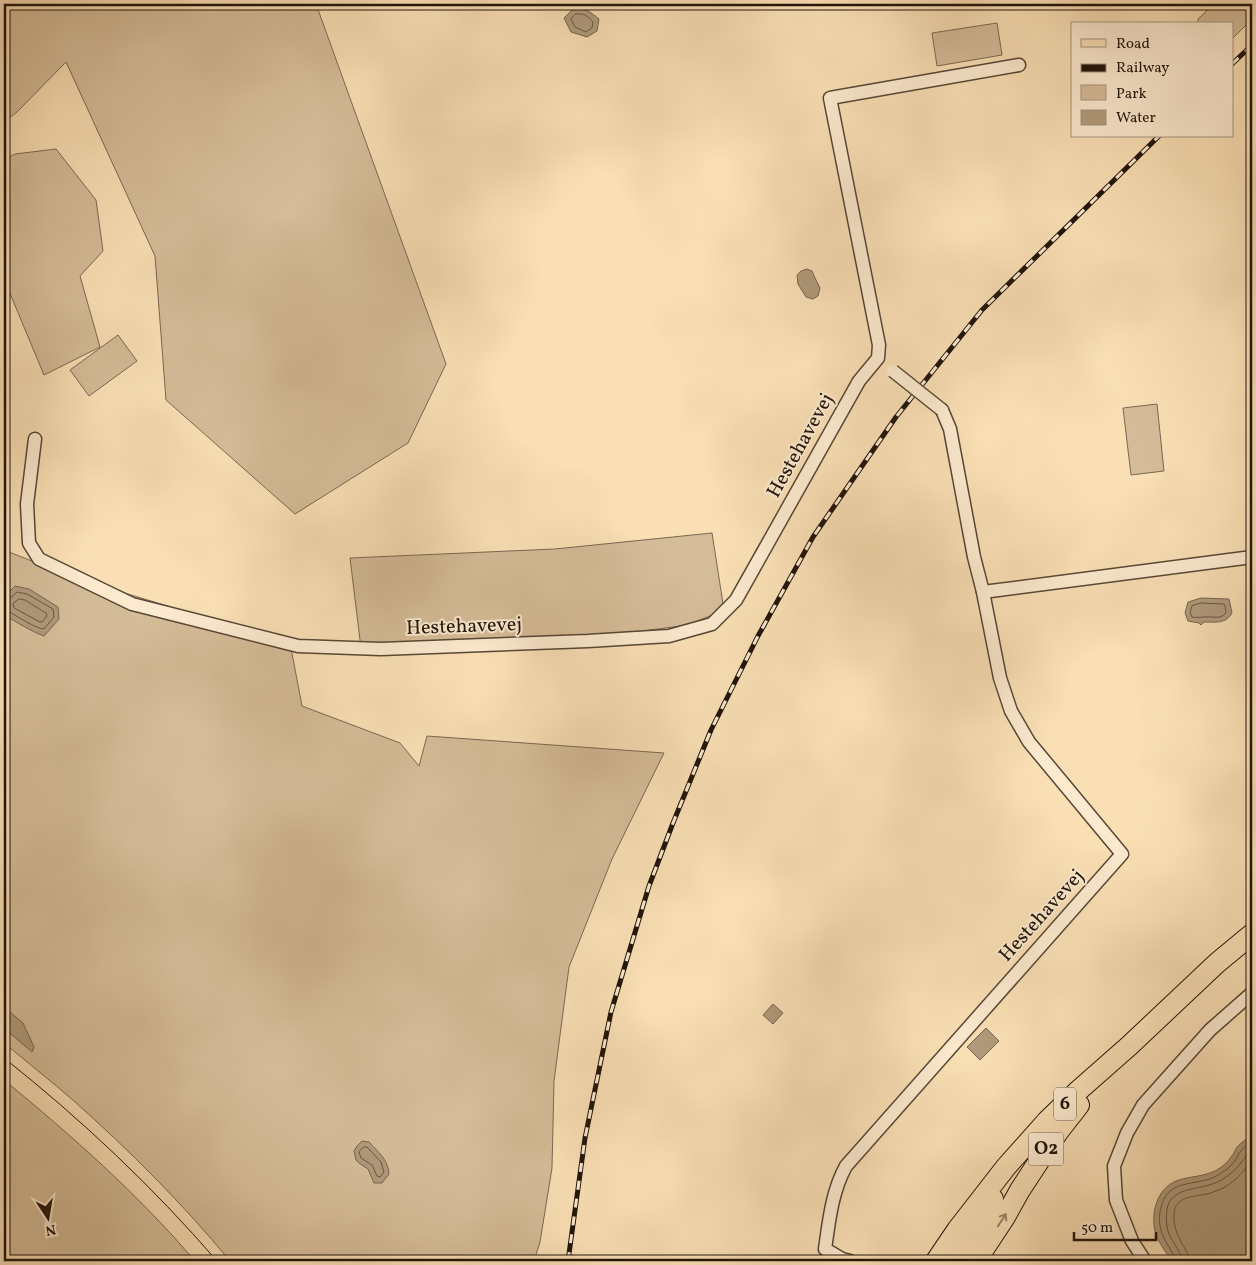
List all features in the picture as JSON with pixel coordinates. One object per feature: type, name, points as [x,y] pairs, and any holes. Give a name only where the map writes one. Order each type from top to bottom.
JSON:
[{"type":"main road","name":"6","points":[[936,1261],[957,1230],[1006,1167],[1047,1121],[1217,962],[1252,934]]},
{"type":"main road","name":"O2","points":[[976,1261],[1058,1132],[1129,1046]]},
{"type":"main road","points":[[956,1261],[990,1207],[1006,1167]]},
{"type":"street","points":[[878,358],[879,344],[830,98],[1019,65]]},
{"type":"street","name":"Hestehavevej","points":[[36,439],[27,504],[29,543],[39,559],[132,604],[298,646],[380,649],[669,636],[712,624],[736,600],[859,381],[878,358],[942,410],[950,429],[974,558],[983,592],[1000,678],[1011,711],[1029,742],[1122,854],[846,1166],[840,1175],[835,1193],[825,1249],[845,1261]]},
{"type":"street","points":[[983,592],[1252,557]]},
{"type":"street","points":[[1145,1261],[1132,1241],[1116,1200],[1114,1166],[1127,1133],[1143,1105],[1210,1030],[1252,993]]},
{"type":"green space","points":[[4,4],[316,4],[446,364],[408,443],[295,514],[166,400],[155,256],[66,62],[17,112],[4,122]]},
{"type":"green space","points":[[1214,4],[1252,4],[1252,19],[1234,37],[1234,22],[1198,22],[1198,19]]},
{"type":"green space","points":[[997,23],[1002,55],[937,66],[932,33]]},
{"type":"green space","points":[[56,149],[96,200],[103,251],[80,276],[100,347],[44,375],[4,279],[4,160],[15,154]]},
{"type":"green space","points":[[118,335],[137,361],[89,396],[70,370]]},
{"type":"green space","points":[[1157,404],[1164,471],[1131,475],[1123,408]]},
{"type":"green space","points":[[712,533],[724,610],[688,625],[604,636],[361,648],[350,558],[555,549]]},
{"type":"green space","points":[[4,550],[75,578],[290,643],[302,706],[400,743],[419,766],[427,736],[664,753],[612,859],[569,967],[554,1081],[552,1168],[540,1242],[534,1261],[230,1261],[175,1199],[115,1139],[74,1101],[4,1043]]},
{"type":"green space","points":[[4,1080],[104,1166],[151,1212],[195,1261],[4,1261]]},
{"type":"water","points":[[573,9],[587,11],[599,19],[597,31],[587,37],[571,32],[564,18]]},
{"type":"water","points":[[807,269],[812,271],[820,288],[818,296],[813,299],[806,297],[798,284],[797,275]]},
{"type":"water","points":[[15,586],[29,589],[58,607],[59,619],[44,636],[4,615],[4,597]]},
{"type":"water","points":[[1201,598],[1229,599],[1232,613],[1230,617],[1224,621],[1204,622],[1201,625],[1188,621],[1185,613],[1188,602]]},
{"type":"water","points":[[773,1004],[783,1013],[773,1024],[763,1015]]},
{"type":"water","points":[[4,1007],[23,1023],[34,1047],[32,1052],[4,1028]]},
{"type":"water","points":[[986,1028],[999,1041],[980,1060],[967,1047]]},
{"type":"water","points":[[1252,1135],[1252,1261],[1172,1261],[1155,1231],[1154,1216],[1160,1195],[1169,1185],[1176,1181],[1207,1174],[1219,1169],[1233,1155],[1237,1147]]},
{"type":"water","points":[[362,1141],[369,1142],[387,1164],[389,1174],[382,1183],[374,1183],[368,1169],[356,1160],[354,1151]]},
{"type":"tram line","points":[[4,1058],[61,1105],[142,1180],[217,1261]]},
{"type":"railway","points":[[1234,62],[1252,45]]},
{"type":"railway","points":[[568,1261],[585,1138],[611,1012],[649,886],[711,730],[758,636],[813,537],[896,417],[982,310],[1157,138]]}]
